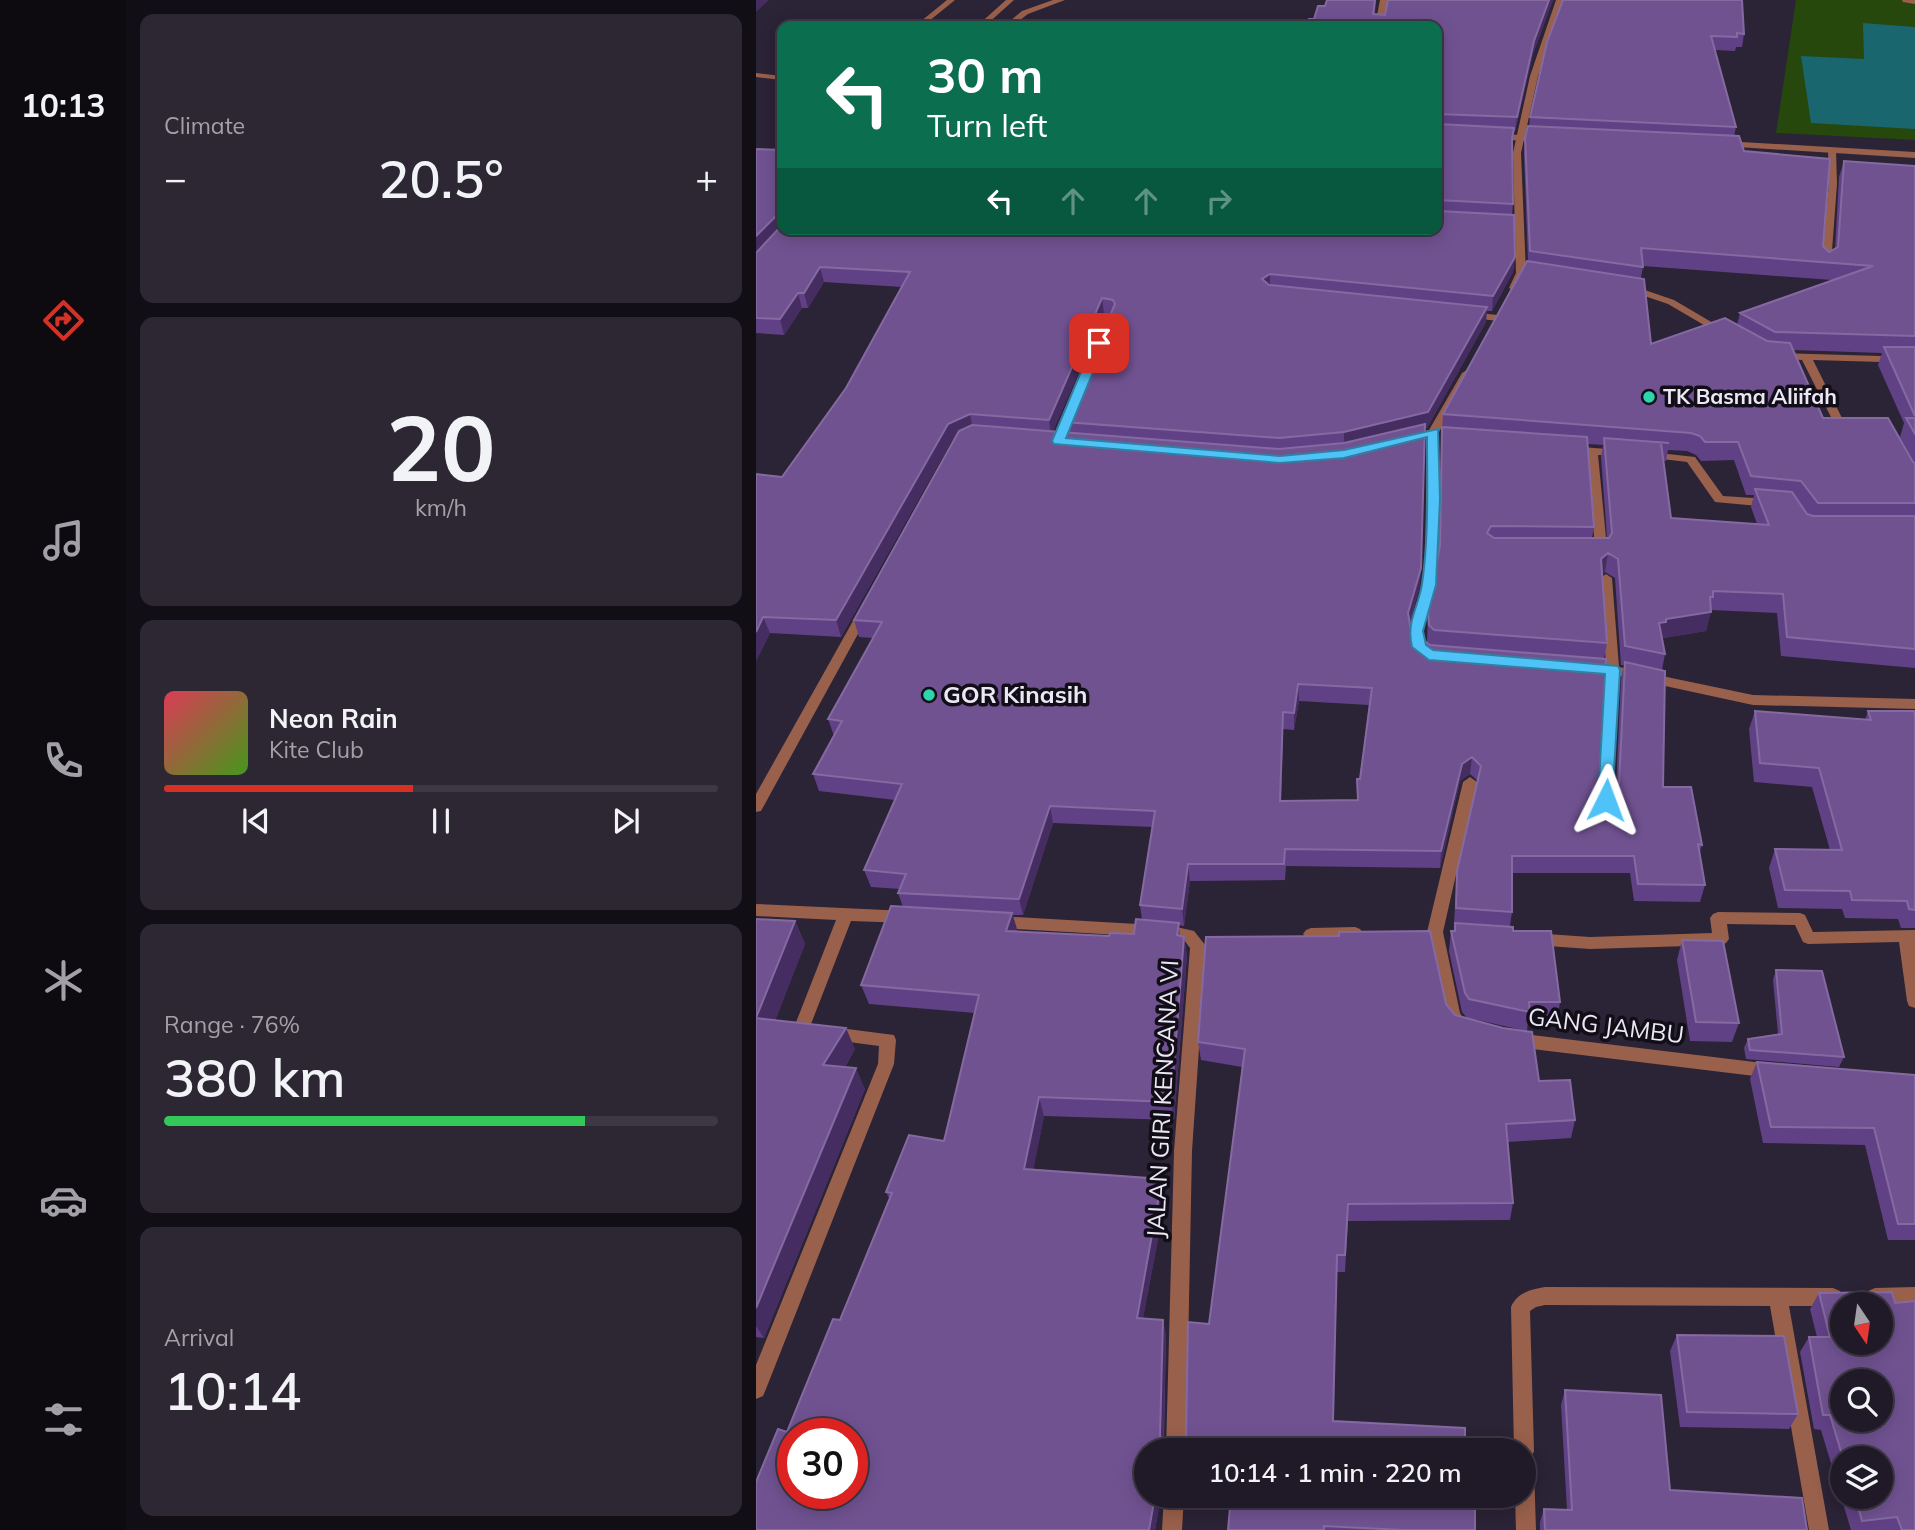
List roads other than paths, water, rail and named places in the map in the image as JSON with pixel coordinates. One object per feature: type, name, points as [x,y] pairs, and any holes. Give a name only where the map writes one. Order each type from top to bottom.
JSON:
[{"type":"street","points":[[925,21],[951,0]]},
{"type":"street","points":[[995,0],[995,13]]},
{"type":"street","points":[[986,21],[1010,0]]},
{"type":"street","points":[[1012,21],[1038,6],[1060,0]]},
{"type":"street","points":[[1380,21],[1384,0]]},
{"type":"street","points":[[1491,330],[1528,274],[1515,224],[1517,153],[1539,55],[1560,0]]},
{"type":"street","points":[[1906,0],[1915,2]]},
{"type":"street","points":[[756,75],[777,77]]},
{"type":"street","points":[[1483,136],[1559,139]]},
{"type":"street","points":[[1710,144],[1915,155]]},
{"type":"street","points":[[1826,264],[1833,184],[1832,150]]},
{"type":"street","points":[[1617,286],[1639,289],[1671,302],[1731,336]]},
{"type":"street","points":[[1458,314],[1504,307]]},
{"type":"street","points":[[1768,355],[1915,360]]},
{"type":"street","points":[[1806,357],[1839,423],[1859,425]]},
{"type":"street","points":[[1440,656],[1429,655],[1419,647],[1416,631],[1429,585],[1433,435],[1471,364]]},
{"type":"street","points":[[1072,443],[1052,441],[1079,392]]},
{"type":"street","points":[[1395,442],[1433,435],[1446,439]]},
{"type":"street","points":[[1552,448],[1691,458],[1719,499],[1786,504]]},
{"type":"street","points":[[1580,553],[1601,551],[1592,451]]},
{"type":"street","points":[[1606,578],[1613,670],[1606,800]]},
{"type":"street","points":[[756,807],[870,601]]},
{"type":"street","points":[[1574,667],[1613,670],[1753,700],[1915,704]]},
{"type":"street","points":[[1470,782],[1435,933],[1452,1016],[1460,1026],[1480,1032]]},
{"type":"street","points":[[756,910],[928,918]]},
{"type":"street","points":[[756,1389],[886,1064],[888,1040],[801,1030],[846,914]]},
{"type":"street","points":[[1513,937],[1590,943],[1721,939],[1718,918],[1800,919],[1808,938],[1911,936],[1915,1001]]},
{"type":"street","name":"JALAN GIRI KENCANA VI","points":[[982,921],[1172,932],[1189,935],[1198,946],[1183,1150],[1176,1438]]},
{"type":"street","points":[[1311,934],[1366,933]]},
{"type":"street","name":"GANG JAMBU","points":[[1501,1037],[1585,1050],[1790,1073]]},
{"type":"street","points":[[1524,1438],[1520,1307],[1532,1298],[1915,1296]]},
{"type":"street","points":[[1778,1298],[1819,1530]]},
{"type":"street","points":[[1172,1530],[1173,1508]]},
{"type":"street","points":[[1525,1508],[1526,1530]]},
{"type":"place","name":"TK Basma Aliifah","points":[[1649,397]]},
{"type":"place","name":"GOR Kinasih","points":[[929,695]]}]
